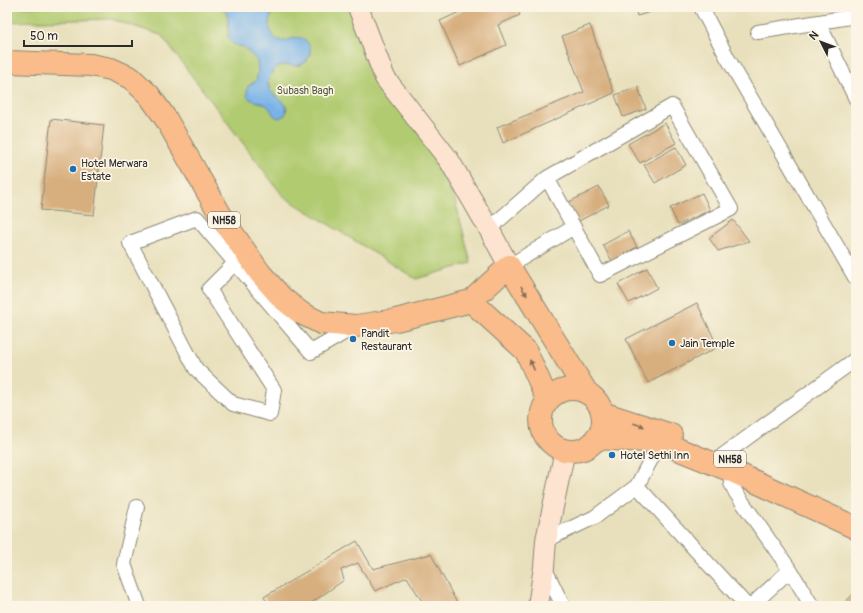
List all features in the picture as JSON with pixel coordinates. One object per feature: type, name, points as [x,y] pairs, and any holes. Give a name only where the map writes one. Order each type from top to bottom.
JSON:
[{"type":"highway","name":"NH58","points":[[7,62],[91,65],[111,69],[131,78],[149,95],[166,119],[224,221],[260,273],[282,298],[301,313],[321,323],[356,326],[396,320],[471,301],[509,266]]},
{"type":"highway","points":[[509,266],[587,393]]},
{"type":"highway","points":[[471,301],[526,351],[548,401]]},
{"type":"highway","points":[[570,389],[579,390],[594,398],[602,413],[600,431],[596,438],[590,444],[574,450],[565,450],[550,441],[543,430],[541,417],[543,409],[548,401],[554,395],[570,389]]},
{"type":"highway","name":"NH58","points":[[602,413],[726,463],[856,511]]},
{"type":"highway","name":"NH58","points":[[596,438],[662,438]]},
{"type":"highway","points":[[662,438],[856,520]]},
{"type":"highway","name":"NH58","points":[[726,463],[856,528]]},
{"type":"street","points":[[358,7],[385,78],[449,160],[489,228],[509,266],[574,227]]},
{"type":"street","points":[[701,7],[727,57],[856,279]]},
{"type":"street","points":[[758,32],[856,16]]},
{"type":"street","points":[[818,22],[856,99]]},
{"type":"street","points":[[489,228],[547,178],[672,106],[731,209],[600,275],[547,178]]},
{"type":"street","points":[[235,263],[209,289],[274,390],[270,414],[233,404],[196,369],[130,243],[197,218],[311,352],[356,326]]},
{"type":"street","points":[[812,606],[790,570],[736,493],[731,483],[726,463],[856,359]]},
{"type":"street","points":[[546,540],[595,517],[637,486],[662,438]]},
{"type":"street","points":[[538,606],[544,568],[546,540],[565,450]]},
{"type":"street","points":[[637,486],[747,606]]},
{"type":"street","points":[[137,507],[124,564],[140,606]]},
{"type":"street","points":[[544,568],[562,606]]},
{"type":"street","points":[[750,606],[790,570]]},
{"type":"green space","name":"Subash Bagh","points":[[7,7],[353,7],[455,200],[471,263],[416,279],[283,196],[161,35],[111,19],[7,22]]},
{"type":"water","points":[[221,7],[272,7],[269,26],[274,38],[283,41],[301,38],[308,43],[310,54],[306,62],[294,66],[279,66],[275,68],[269,79],[269,88],[272,93],[286,106],[287,110],[285,115],[278,118],[276,117],[269,107],[252,100],[247,96],[248,86],[256,81],[258,72],[257,61],[244,47],[234,45],[228,37],[228,17]]},
{"type":"building","points":[[470,7],[516,7],[520,15],[498,25],[506,45],[460,66],[440,21]]},
{"type":"building","points":[[635,7],[667,7],[637,16]]},
{"type":"building","points":[[590,25],[614,93],[503,143],[497,127],[584,92],[562,36]]},
{"type":"building","points":[[638,87],[646,109],[623,117],[615,95]]},
{"type":"building","points":[[51,119],[104,125],[94,215],[41,210]]},
{"type":"building","points":[[665,123],[676,143],[640,163],[628,144]]},
{"type":"building","points":[[676,147],[686,165],[655,183],[644,165]]},
{"type":"building","points":[[599,187],[609,205],[577,222],[567,203]]},
{"type":"building","points":[[702,193],[710,210],[678,225],[670,208]]},
{"type":"building","points":[[733,220],[749,241],[718,251],[709,238]]},
{"type":"building","points":[[628,231],[637,247],[612,261],[603,245]]},
{"type":"building","points":[[647,268],[657,288],[629,303],[618,284]]},
{"type":"building","name":"Jain Temple","points":[[697,303],[718,347],[648,383],[626,339]]},
{"type":"building","points":[[357,541],[373,569],[431,554],[457,603],[452,606],[425,606],[407,577],[375,591],[358,563],[341,570],[344,580],[307,606],[269,606],[264,597]]},
{"type":"building","points":[[856,591],[856,606],[842,606]]},
{"type":"place","name":"Hotel Merwara Estate","points":[[73,169]]},
{"type":"place","name":"Pandit Restaurant","points":[[353,339]]},
{"type":"place","name":"Jain Temple","points":[[672,343]]},
{"type":"place","name":"Hotel Sethi Inn","points":[[612,455]]}]
